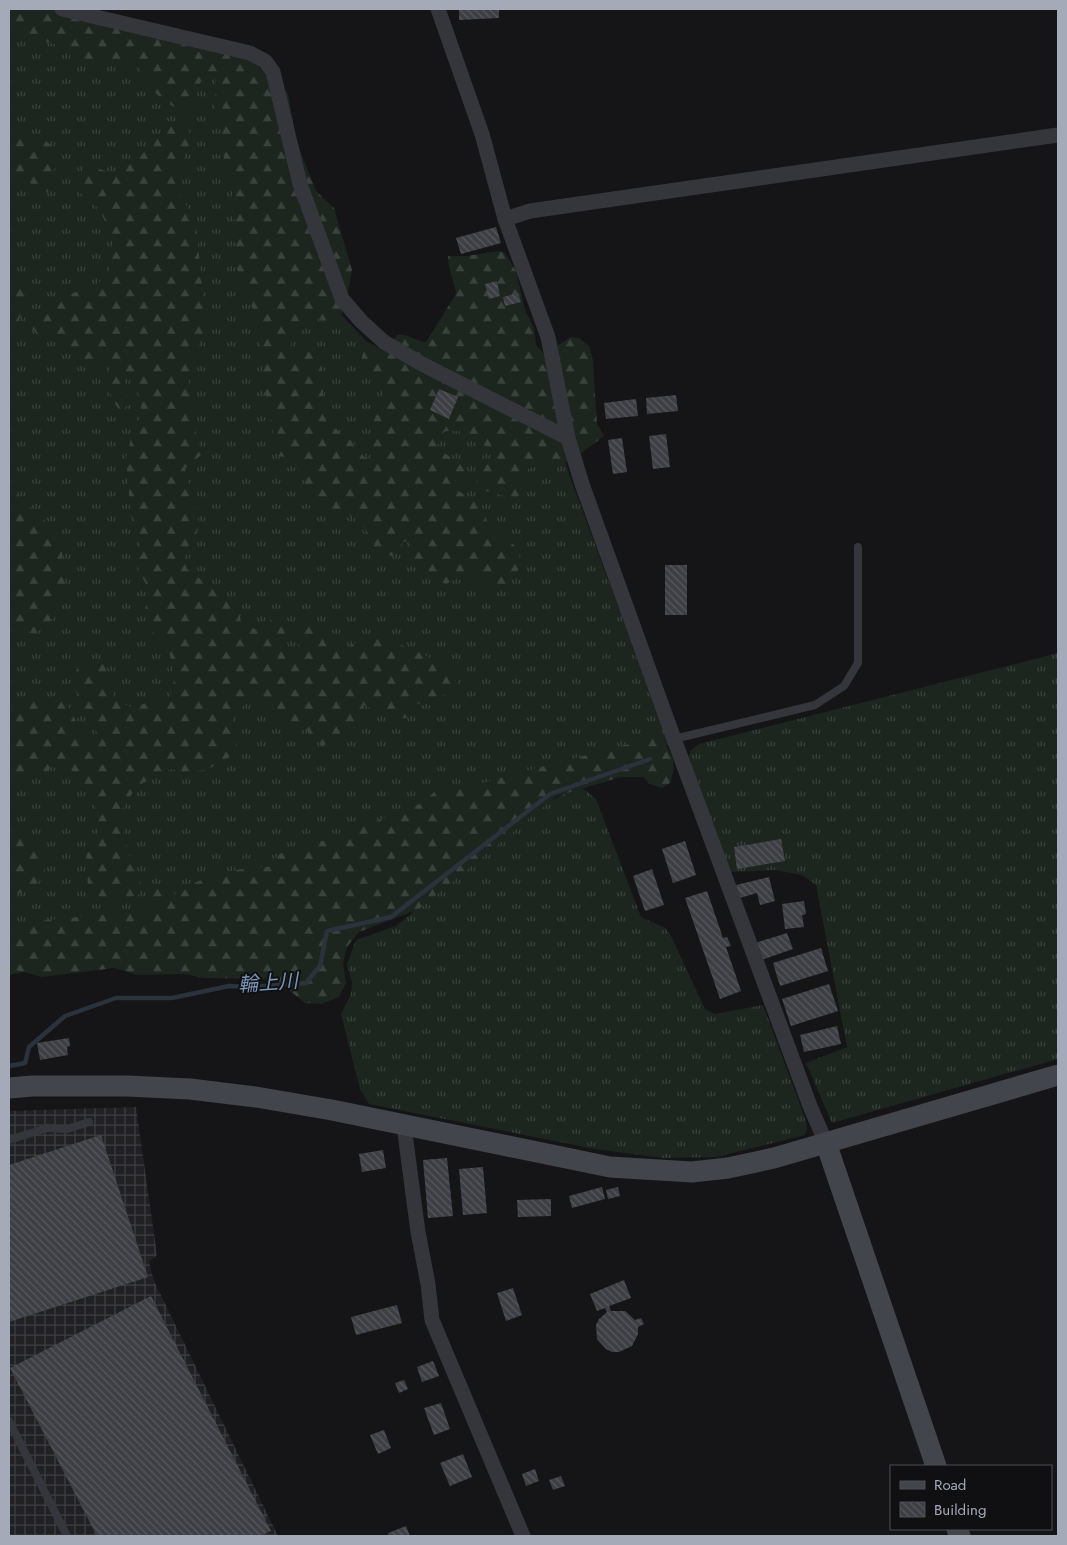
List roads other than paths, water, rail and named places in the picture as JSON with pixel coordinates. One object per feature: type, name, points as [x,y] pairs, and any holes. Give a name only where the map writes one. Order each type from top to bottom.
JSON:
[{"type":"street","points":[[62,9],[250,53],[265,61],[273,72],[300,184],[342,300],[384,342],[422,364],[568,438]]},
{"type":"street","points":[[438,9],[482,134],[505,219],[548,337],[568,438],[582,484],[806,1097],[826,1143],[936,1465]]},
{"type":"street","points":[[505,219],[530,211],[1058,135]]},
{"type":"street","points":[[9,1088],[32,1086],[127,1086],[190,1089],[256,1097],[332,1110],[610,1167],[692,1172],[728,1168],[774,1158],[1058,1075]]},
{"type":"street","points":[[404,1126],[432,1320],[523,1536]]},
{"type":"lane","points":[[674,739],[816,705],[844,686],[858,663],[858,547]]},
{"type":"lane","points":[[9,1140],[47,1128],[67,1129],[89,1122]]},
{"type":"lane","points":[[9,1421],[68,1536]]},
{"type":"waterway","name":"輪上川","points":[[9,1066],[25,1063],[29,1047],[65,1016],[116,998],[172,998],[229,986],[249,987],[306,983],[320,966],[327,931],[391,917],[550,794],[650,759]]}]
